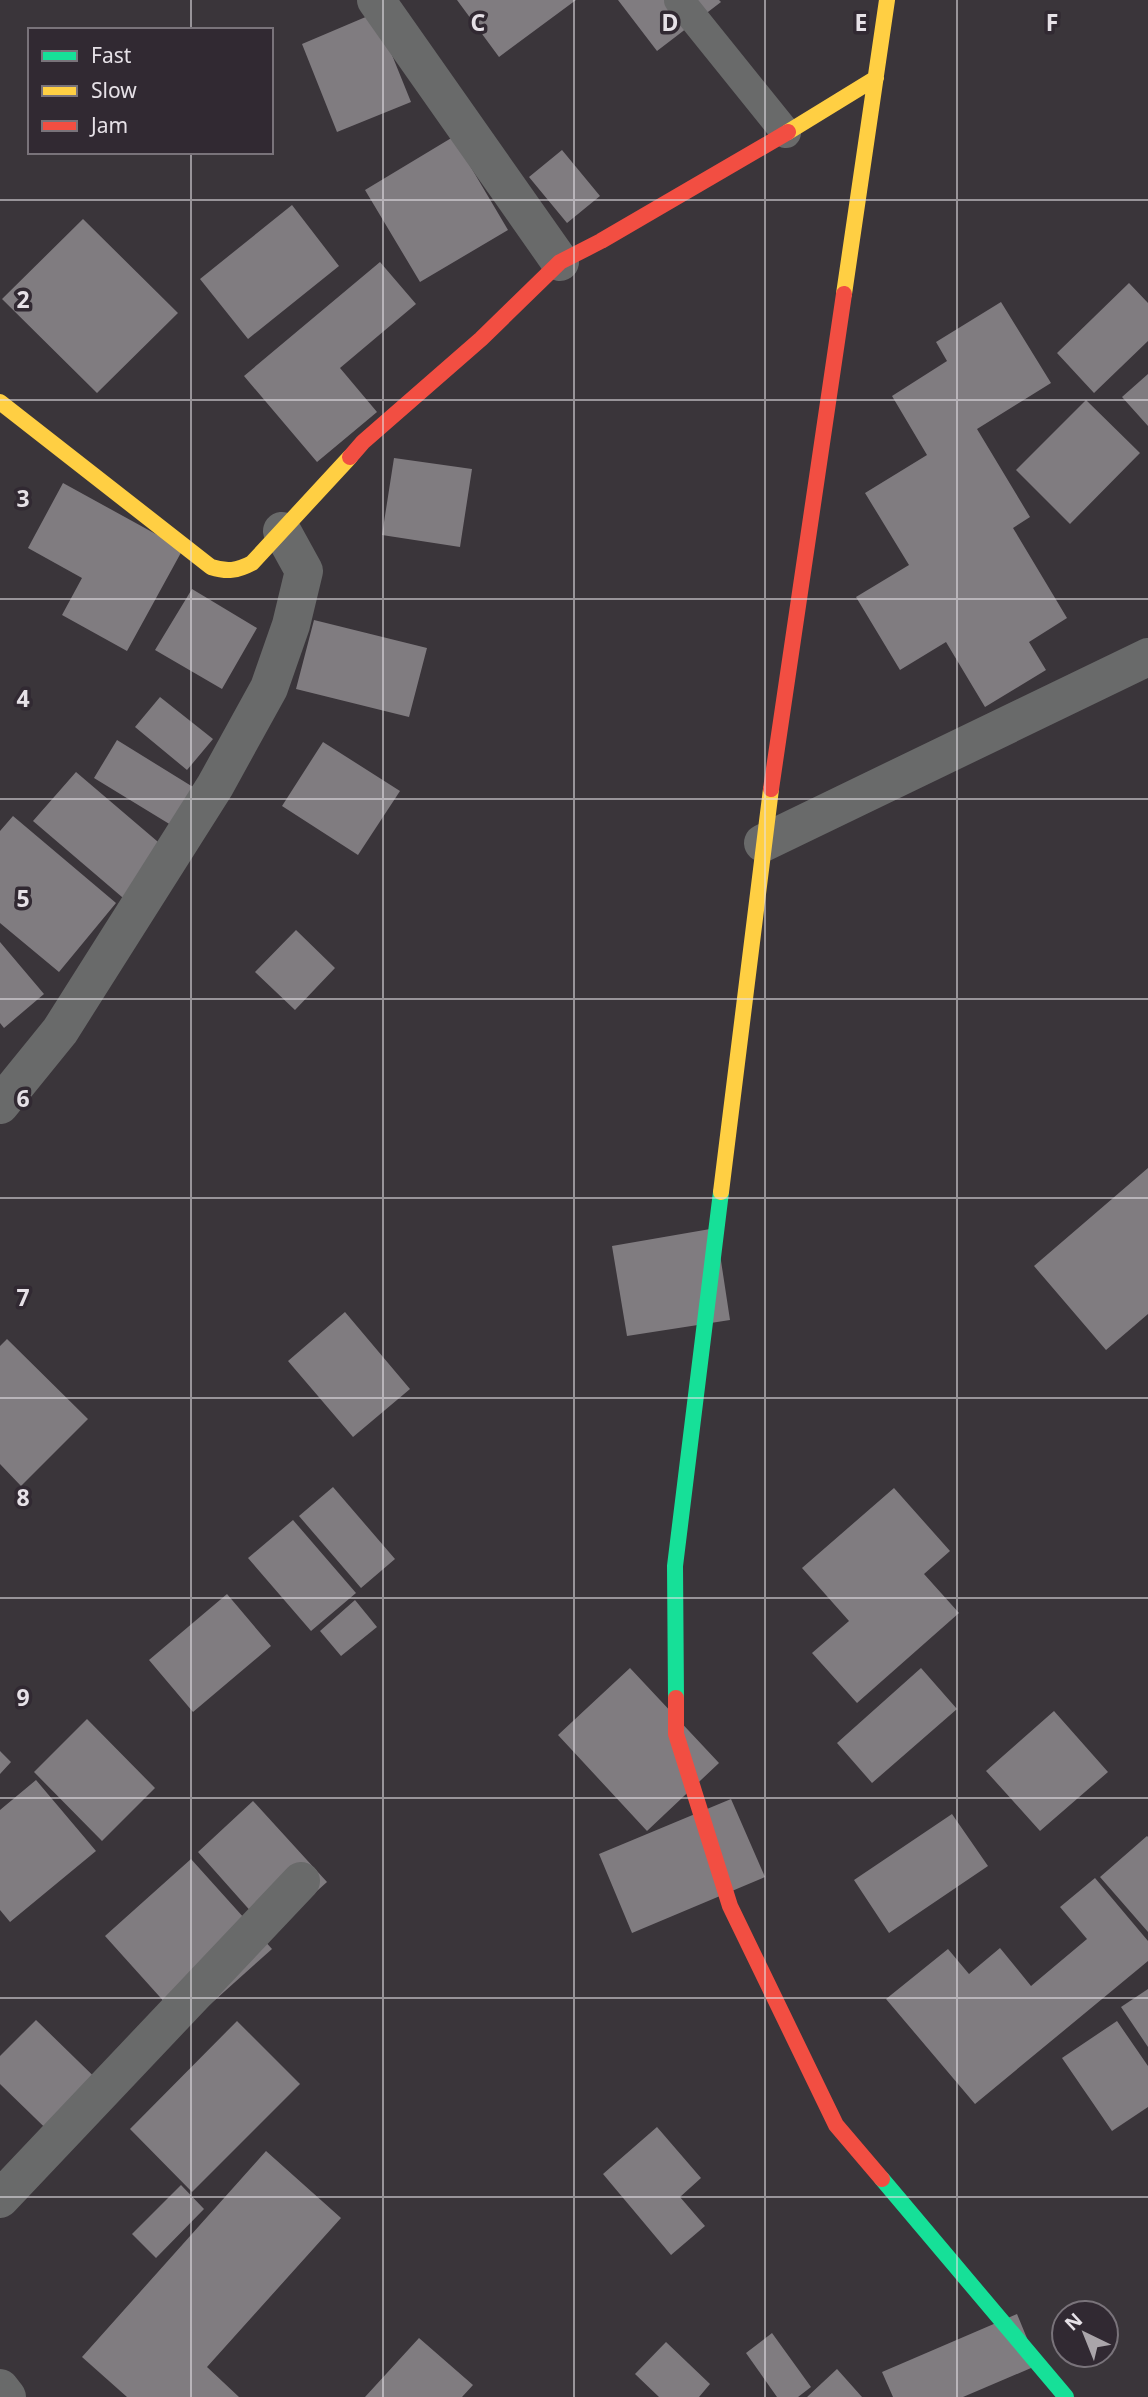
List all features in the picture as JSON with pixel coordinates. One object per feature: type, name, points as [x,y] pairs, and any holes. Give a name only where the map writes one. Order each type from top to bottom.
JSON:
[{"type":"street","points":[[376,0],[560,262]]},
{"type":"street","points":[[887,0],[763,843],[675,1566],[676,1734],[730,1906],[836,2124],[1066,2397]]},
{"type":"street","points":[[0,402],[211,567],[228,573],[240,570],[252,562],[282,531],[363,442],[481,339],[560,262],[601,241],[876,78]]},
{"type":"street","points":[[0,1105],[60,1031],[215,786],[269,688],[291,625],[304,571],[282,531]]},
{"type":"street","points":[[763,843],[1148,657]]},
{"type":"street","points":[[0,2199],[301,1881]]},
{"type":"street","points":[[0,2388],[7,2397]]},
{"type":"lane","points":[[679,0],[786,133]]},
{"type":"building","points":[[457,0],[576,0],[499,57]]},
{"type":"building","points":[[618,0],[719,0],[721,2],[657,51]]},
{"type":"building","points":[[375,13],[411,102],[337,132],[302,44]]},
{"type":"building","points":[[453,137],[508,230],[420,282],[365,190]]},
{"type":"building","points":[[562,150],[600,196],[567,223],[529,177]]},
{"type":"building","points":[[292,205],[339,266],[248,339],[200,279]]},
{"type":"building","points":[[83,219],[178,313],[97,393],[2,299]]},
{"type":"building","points":[[380,262],[416,304],[340,368],[377,412],[317,462],[244,376]]},
{"type":"building","points":[[1129,283],[1148,303],[1148,341],[1094,393],[1057,353]]},
{"type":"building","points":[[1001,302],[1051,383],[977,429],[1030,517],[1013,528],[1067,618],[1029,642],[1046,670],[985,707],[946,642],[900,670],[856,597],[909,565],[865,493],[927,455],[892,396],[947,361],[936,342]]},
{"type":"building","points":[[1148,374],[1148,426],[1122,397]]},
{"type":"building","points":[[1086,400],[1140,453],[1070,524],[1016,470]]},
{"type":"building","points":[[394,458],[472,469],[460,547],[382,535]]},
{"type":"building","points":[[63,483],[183,549],[127,651],[62,615],[82,578],[28,548]]},
{"type":"building","points":[[192,589],[257,628],[222,689],[155,650]]},
{"type":"building","points":[[314,620],[427,648],[409,717],[296,689]]},
{"type":"building","points":[[160,697],[213,739],[187,770],[135,727]]},
{"type":"building","points":[[117,740],[193,787],[171,825],[94,778]]},
{"type":"building","points":[[323,742],[400,791],[358,855],[282,806]]},
{"type":"building","points":[[76,772],[171,853],[129,903],[33,821]]},
{"type":"building","points":[[13,816],[116,903],[59,972],[0,923],[0,831]]},
{"type":"building","points":[[296,930],[335,968],[295,1010],[255,972]]},
{"type":"building","points":[[0,942],[44,994],[4,1028],[0,1023]]},
{"type":"building","points":[[1148,1168],[1148,1314],[1106,1350],[1034,1266]]},
{"type":"building","points":[[716,1228],[730,1320],[627,1336],[612,1246]]},
{"type":"building","points":[[345,1312],[410,1389],[353,1437],[288,1361]]},
{"type":"building","points":[[7,1339],[88,1419],[21,1486],[0,1464],[0,1346]]},
{"type":"building","points":[[333,1487],[395,1559],[361,1588],[299,1516]]},
{"type":"building","points":[[894,1488],[950,1551],[924,1574],[959,1613],[857,1703],[812,1653],[849,1621],[802,1568]]},
{"type":"building","points":[[293,1520],[356,1593],[311,1631],[248,1558]]},
{"type":"building","points":[[227,1594],[271,1646],[193,1712],[149,1660]]},
{"type":"building","points":[[355,1600],[377,1627],[341,1656],[320,1631]]},
{"type":"building","points":[[630,1668],[719,1763],[647,1831],[558,1735]]},
{"type":"building","points":[[921,1668],[957,1709],[872,1783],[837,1743]]},
{"type":"building","points":[[1054,1711],[1108,1772],[1040,1831],[986,1771]]},
{"type":"building","points":[[87,1719],[155,1788],[102,1841],[34,1772]]},
{"type":"building","points":[[0,1751],[11,1762],[0,1774]]},
{"type":"building","points":[[36,1780],[96,1851],[10,1922],[0,1910],[0,1810]]},
{"type":"building","points":[[731,1799],[765,1877],[632,1933],[599,1854]]},
{"type":"building","points":[[253,1801],[327,1882],[270,1933],[198,1852]]},
{"type":"building","points":[[952,1814],[988,1866],[889,1933],[854,1880]]},
{"type":"building","points":[[1148,1837],[1148,1932],[1100,1877]]},
{"type":"building","points":[[191,1859],[272,1949],[186,2026],[105,1936]]},
{"type":"building","points":[[1095,1878],[1148,1941],[1148,1961],[975,2104],[886,1999],[948,1949],[969,1974],[1000,1948],[1031,1986],[1087,1939],[1060,1907]]},
{"type":"building","points":[[1148,1989],[1148,2047],[1121,2007]]},
{"type":"building","points":[[36,2020],[118,2100],[68,2150],[0,2084],[0,2056]]},
{"type":"building","points":[[237,2021],[300,2084],[192,2192],[130,2129]]},
{"type":"building","points":[[1117,2021],[1148,2066],[1148,2107],[1112,2131],[1062,2058]]},
{"type":"building","points":[[657,2127],[701,2178],[680,2197],[705,2226],[671,2255],[603,2174]]},
{"type":"building","points":[[266,2151],[341,2218],[207,2367],[239,2397],[127,2397],[82,2357]]},
{"type":"building","points":[[181,2185],[204,2209],[156,2258],[132,2234]]},
{"type":"building","points":[[1017,2314],[1038,2365],[963,2397],[893,2397],[882,2372]]},
{"type":"building","points":[[772,2333],[811,2387],[798,2397],[777,2397],[746,2353]]},
{"type":"building","points":[[419,2338],[473,2385],[462,2397],[365,2397]]},
{"type":"building","points":[[666,2342],[710,2384],[699,2397],[659,2397],[635,2374]]},
{"type":"building","points":[[837,2369],[862,2397],[807,2397]]},
{"type":"traffic: fast","points":[[676,1698],[675,1566],[721,1192]]},
{"type":"traffic: fast","points":[[882,2179],[1066,2397]]},
{"type":"traffic: slow","points":[[844,294],[887,0]]},
{"type":"traffic: slow","points":[[788,132],[876,78]]},
{"type":"traffic: slow","points":[[0,402],[211,567],[222,570],[237,569],[252,563],[350,457]]},
{"type":"traffic: slow","points":[[721,1192],[771,789]]},
{"type":"traffic: jam","points":[[350,457],[363,442],[481,339],[560,262],[788,132]]},
{"type":"traffic: jam","points":[[771,789],[844,294]]},
{"type":"traffic: jam","points":[[676,1698],[676,1734],[730,1906],[836,2125],[882,2179]]}]
